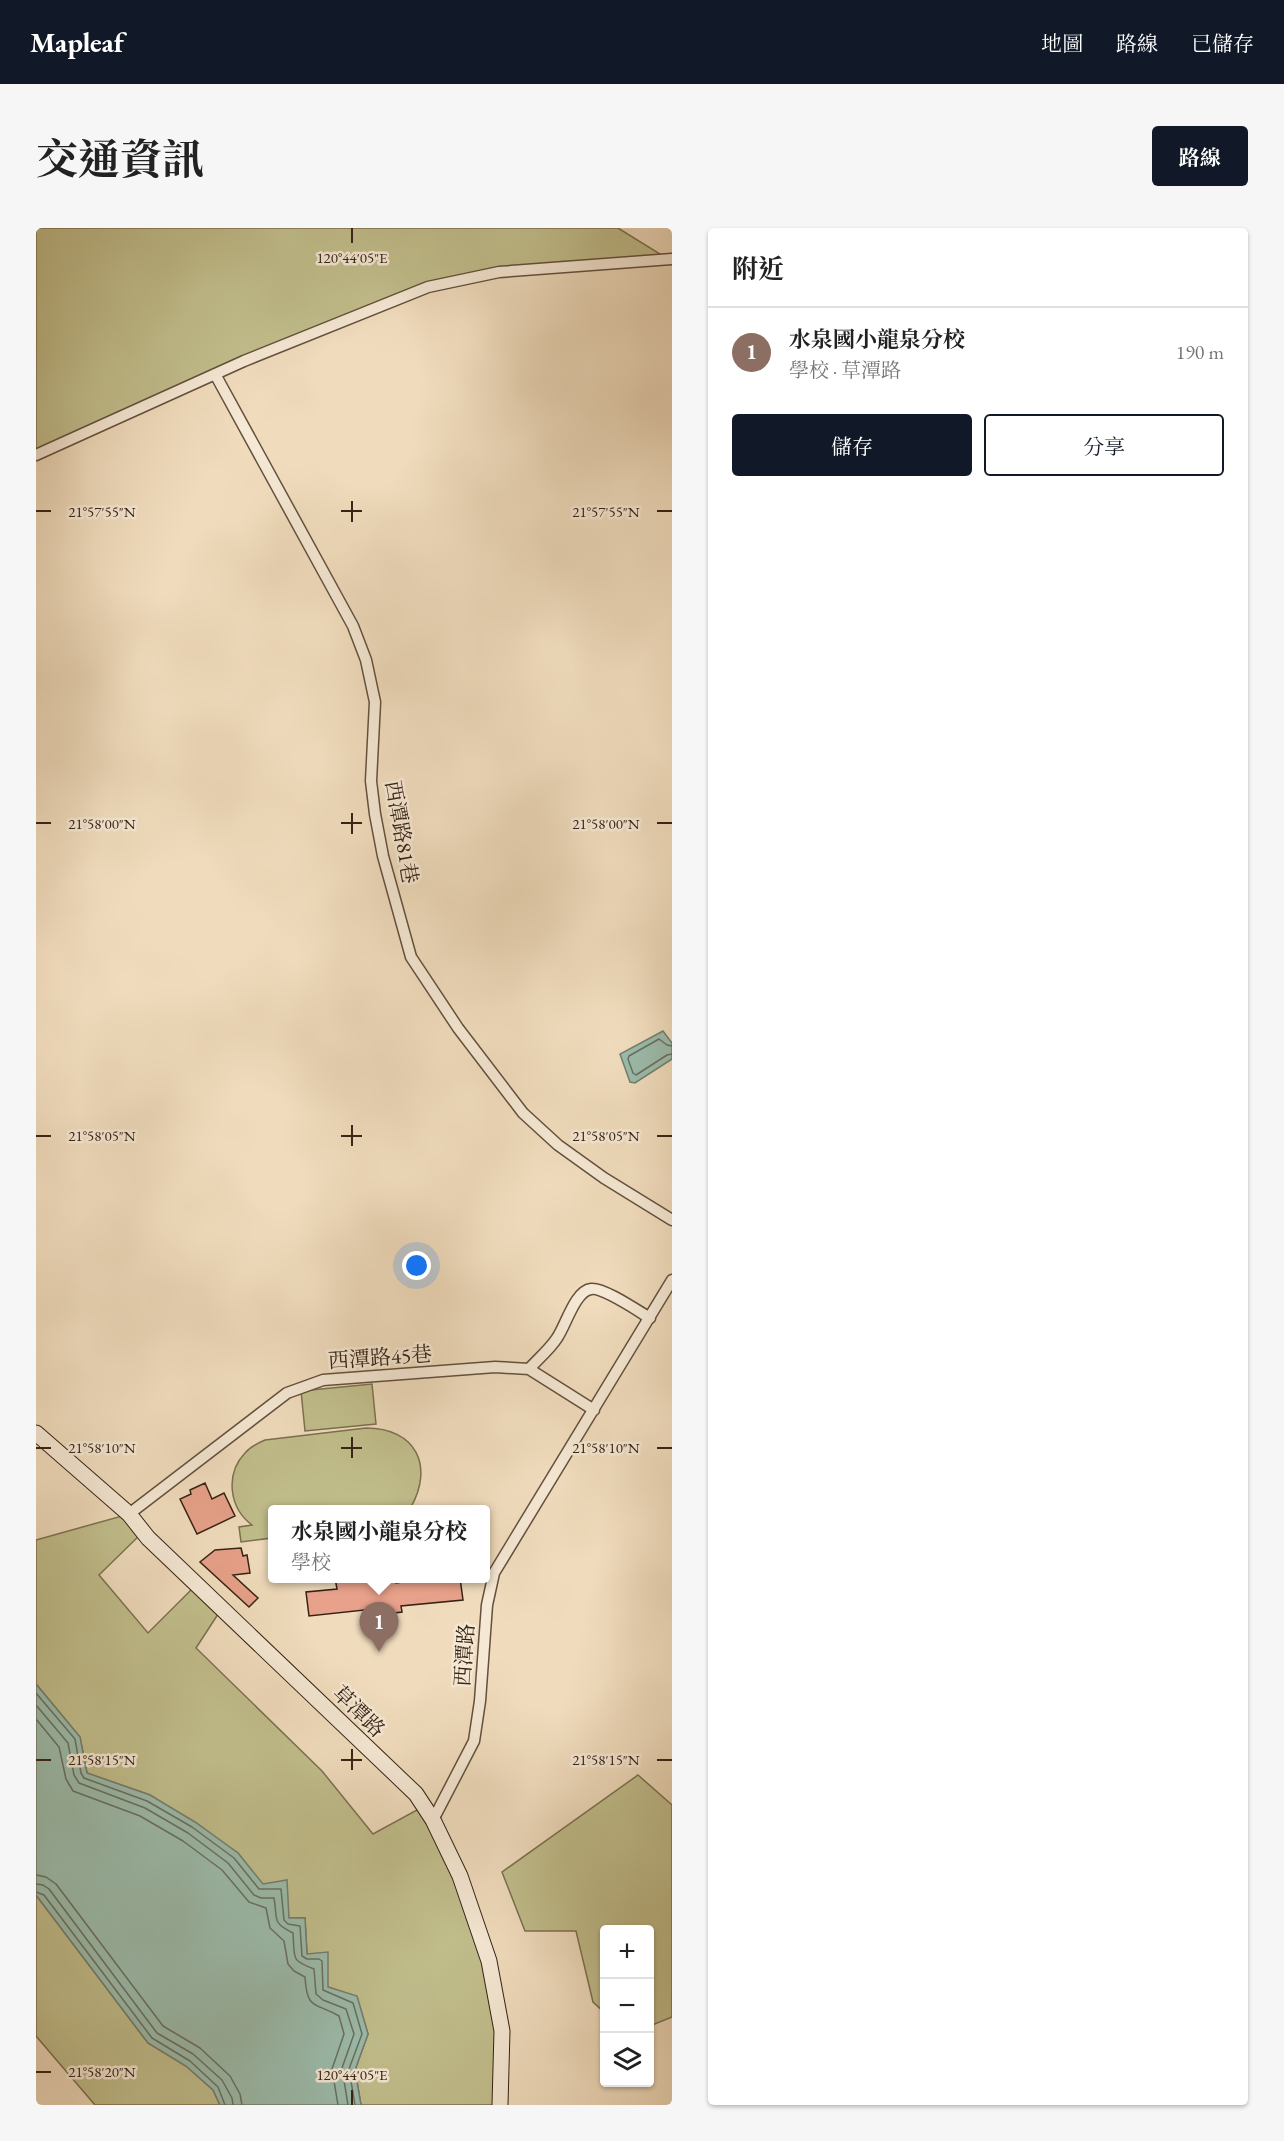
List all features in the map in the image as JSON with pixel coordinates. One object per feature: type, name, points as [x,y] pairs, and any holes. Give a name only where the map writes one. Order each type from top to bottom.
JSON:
[{"type":"street","points":[[36,455],[215,374],[428,287],[500,272],[672,259]]},
{"type":"street","name":"西潭路81巷","points":[[215,374],[352,626],[366,660],[375,702],[371,781],[375,814],[383,856],[411,957],[458,1028],[523,1113],[558,1145],[604,1178],[672,1220]]},
{"type":"street","name":"西潭路","points":[[433,1820],[474,1740],[480,1701],[487,1605],[494,1573],[672,1281]]},
{"type":"street","points":[[529,1369],[557,1339],[577,1299],[583,1292],[592,1288],[602,1291],[650,1318]]},
{"type":"street","name":"西潭路45巷","points":[[129,1514],[287,1393],[323,1380],[495,1367],[529,1369],[594,1410]]},
{"type":"street","name":"草潭路","points":[[36,1433],[129,1514],[148,1538],[416,1794],[433,1820],[460,1876],[489,1961],[502,2031],[500,2105]]},
{"type":"shaded area","points":[[36,228],[618,228],[668,259],[499,272],[428,287],[36,455]]},
{"type":"shaded area","points":[[372,1384],[376,1424],[305,1431],[301,1391]]},
{"type":"shaded area","points":[[366,1428],[383,1430],[408,1442],[416,1452],[421,1477],[418,1492],[412,1505],[268,1505],[268,1539],[241,1542],[239,1527],[252,1525],[238,1510],[234,1500],[232,1481],[234,1471],[247,1451],[265,1440]]},
{"type":"shaded area","points":[[129,1514],[142,1533],[99,1575],[148,1633],[197,1584],[222,1608],[196,1648],[322,1771],[373,1834],[426,1805],[460,1876],[502,2031],[499,2105],[361,2105],[355,2070],[368,2034],[357,1997],[328,1987],[307,1954],[305,1918],[289,1918],[238,1853],[150,1795],[87,1773],[80,1737],[36,1684],[36,1540]]},
{"type":"shaded area","points":[[638,1775],[672,1805],[672,2017],[654,2024],[654,1925],[600,1925],[600,2008],[593,2002],[576,1931],[525,1931],[502,1872]]},
{"type":"shaded area","points":[[36,1895],[148,2043],[186,2066],[213,2090],[220,2105],[95,2105],[36,2036]]},
{"type":"water","points":[[663,1031],[672,1043],[672,1059],[635,1083],[630,1082],[620,1054]]},
{"type":"water","points":[[36,1684],[80,1737],[87,1773],[150,1795],[195,1822],[238,1853],[263,1884],[287,1880],[289,1918],[305,1918],[307,1954],[328,1952],[328,1987],[357,1996],[368,2034],[355,2070],[361,2105],[220,2105],[213,2090],[186,2066],[148,2043],[36,1895]]},
{"type":"building","points":[[205,1483],[212,1499],[224,1493],[235,1516],[197,1534],[180,1499],[191,1494],[190,1490]]},
{"type":"building","points":[[241,1548],[243,1556],[247,1555],[250,1573],[233,1575],[258,1598],[249,1607],[200,1562],[215,1550]]},
{"type":"building","points":[[336,1583],[461,1583],[463,1600],[401,1606],[402,1612],[364,1617],[364,1610],[309,1616],[306,1592],[337,1589]]},
{"type":"place","name":"水泉國小龍泉分校","points":[[379,1652]]}]
